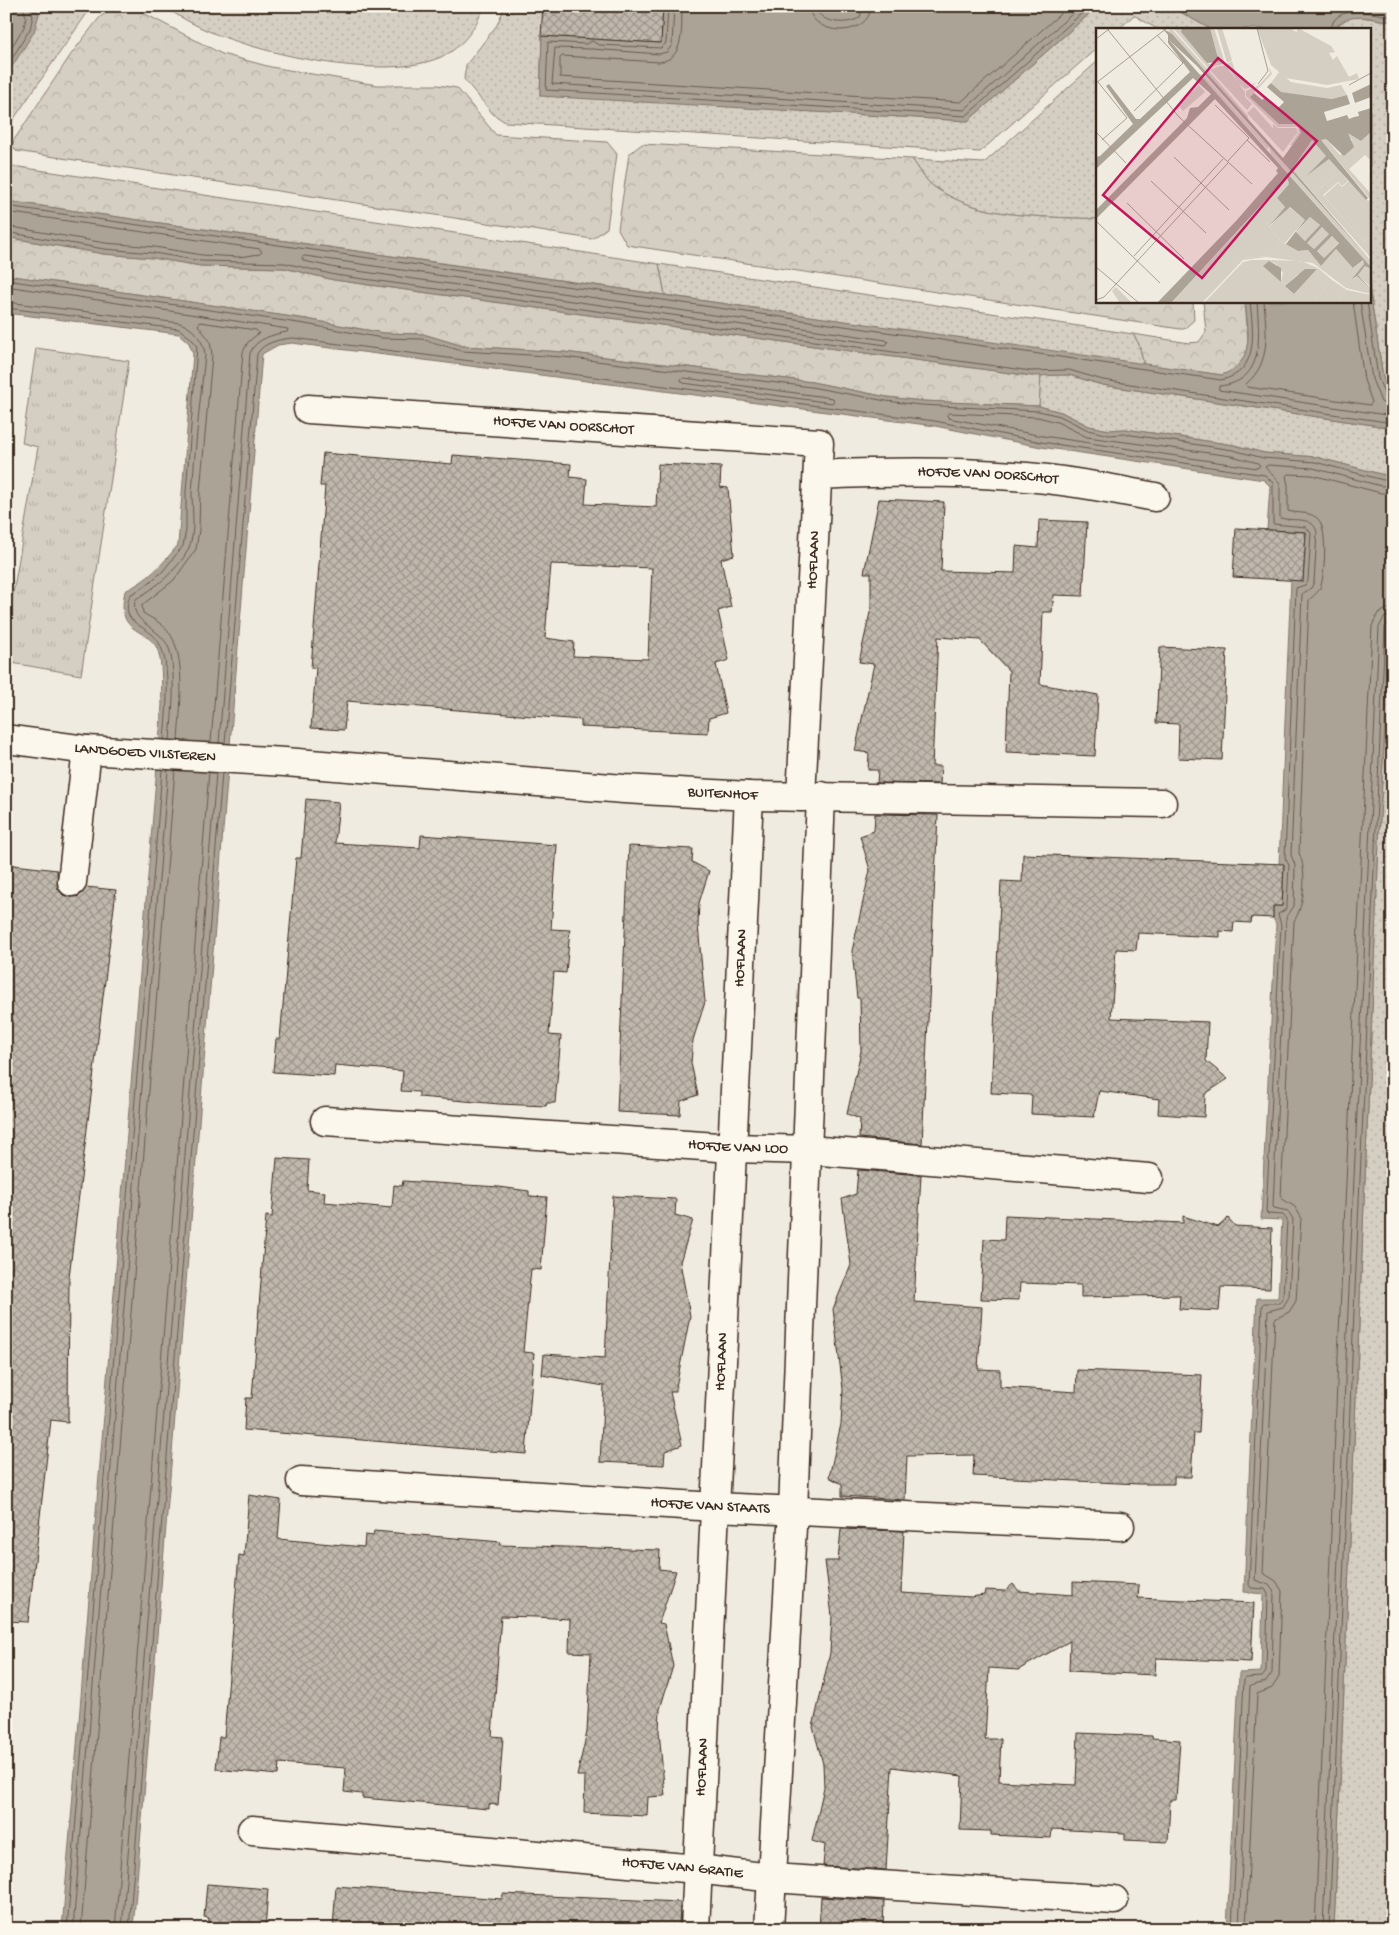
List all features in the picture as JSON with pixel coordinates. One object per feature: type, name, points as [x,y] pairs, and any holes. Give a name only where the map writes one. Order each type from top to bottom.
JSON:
[{"type":"street","name":"HOFJE VAN OORSCHOT","points":[[308,409],[819,443]]},
{"type":"street","name":"HOFLAAN","points":[[769,1929],[792,1510],[808,1150],[811,796],[819,443]]},
{"type":"street","name":"HOFJE VAN OORSCHOT","points":[[819,475],[866,473],[1012,476],[1086,484],[1155,497]]},
{"type":"street","name":"LANDGOED VILSTEREN","points":[[6,739],[87,750],[284,762]]},
{"type":"street","points":[[72,882],[87,750]]},
{"type":"street","name":"BUITENHOF","points":[[284,762],[624,789],[749,796],[1162,803]]},
{"type":"street","name":"HOFLAAN","points":[[695,1929],[749,796]]},
{"type":"street","name":"HOFJE VAN LOO","points":[[325,1121],[733,1148],[808,1150],[1149,1178]]},
{"type":"street","name":"HOFJE VAN STAATS","points":[[301,1481],[715,1507],[1120,1526]]},
{"type":"street","name":"HOFJE VAN GRATIE","points":[[252,1830],[697,1868],[772,1878],[1114,1900]]},
{"type":"green space","points":[[33,6],[92,6],[6,130],[6,76],[39,14]]},
{"type":"green space","points":[[130,6],[222,54],[271,67],[377,85],[438,85],[457,88],[496,135],[607,142],[617,154],[607,228],[592,239],[16,151],[12,146],[14,140],[72,53],[100,17],[114,7]]},
{"type":"green space","points":[[162,6],[484,6],[477,22],[462,43],[449,53],[417,64],[389,67],[327,63],[264,50],[206,30]]},
{"type":"green space","points":[[505,6],[543,6],[540,95],[968,121],[1098,6],[1170,6],[1208,28],[1155,28],[1134,15],[1120,28],[1096,28],[1096,49],[980,152],[505,122],[493,114],[464,79],[466,65],[497,25]]},
{"type":"green space","points":[[1354,16],[1393,22],[1393,398],[1387,390],[1383,377],[1372,302],[1372,28],[1335,28],[1345,19]]},
{"type":"green space","points":[[1096,63],[1096,219],[1012,214],[991,211],[971,205],[951,197],[933,186],[924,177],[912,159],[984,163]]},
{"type":"green space","points":[[642,144],[912,159],[924,177],[933,186],[951,197],[971,205],[991,211],[1012,214],[1096,219],[1096,302],[1193,302],[1194,320],[1184,329],[1180,329],[627,245],[618,229],[629,154]]},
{"type":"green space","points":[[6,165],[659,264],[665,295],[6,201]]},
{"type":"green space","points":[[6,237],[104,254],[153,258],[201,266],[284,268],[334,280],[1032,376],[1041,374],[1039,406],[922,401],[887,397],[812,382],[564,352],[463,346],[423,334],[383,333],[306,319],[6,275]]},
{"type":"green space","points":[[659,264],[1133,334],[1139,344],[1144,365],[665,295]]},
{"type":"green space","points":[[1203,302],[1245,302],[1248,339],[1246,356],[1241,364],[1231,372],[1222,375],[1144,365],[1139,344],[1133,334],[1189,343],[1199,342],[1206,332]]},
{"type":"green space","points":[[36,348],[129,361],[81,675],[6,662],[6,635],[38,447],[22,443]]},
{"type":"green space","points":[[1041,374],[1069,375],[1102,385],[1393,428],[1393,474],[1384,475],[1316,457],[1264,453],[1234,445],[1125,429],[1109,430],[1089,426],[1061,412],[1039,406]]},
{"type":"green space","points":[[1393,579],[1393,1929],[1334,1929],[1380,817]]},
{"type":"water","points":[[6,6],[33,6],[39,14],[34,32],[6,76]]},
{"type":"water","points":[[663,6],[788,6],[852,10],[852,6],[1098,6],[968,121],[540,96],[542,36],[661,43]]},
{"type":"water","points":[[1170,6],[1393,6],[1393,22],[1361,17],[1347,19],[1335,28],[1208,28]]},
{"type":"water","points":[[6,201],[1222,375],[1233,369],[1245,354],[1248,335],[1245,302],[1372,302],[1383,377],[1387,390],[1393,398],[1393,428],[1102,385],[1069,375],[1032,376],[334,280],[284,268],[201,266],[153,258],[104,254],[6,237]]},
{"type":"water","points":[[6,275],[306,319],[383,333],[423,334],[463,346],[564,352],[812,382],[887,397],[922,401],[1039,406],[1061,412],[1089,426],[1109,430],[1125,429],[1234,445],[1264,453],[1316,457],[1384,475],[1393,474],[1393,579],[1380,817],[1334,1929],[1227,1929],[1239,1673],[1261,1672],[1263,1594],[1244,1592],[1257,1298],[1278,1298],[1282,1220],[1261,1219],[1276,924],[1273,918],[1273,906],[1282,906],[1284,865],[1279,864],[1291,580],[1303,580],[1306,532],[1267,530],[1270,486],[1264,480],[1041,447],[935,426],[292,343],[278,345],[262,354],[133,1929],[62,1929],[162,705],[159,654],[155,645],[149,639],[129,624],[125,617],[123,606],[125,591],[141,582],[154,571],[178,545],[193,354],[189,343],[179,334],[6,313]]},
{"type":"building","points":[[543,6],[663,6],[661,43],[541,36]]},
{"type":"building","points":[[323,453],[452,464],[453,455],[571,464],[570,477],[587,479],[585,504],[656,507],[658,464],[721,467],[720,487],[728,488],[734,555],[721,559],[731,607],[718,611],[729,660],[716,664],[726,713],[709,718],[708,733],[581,727],[581,720],[347,701],[344,730],[311,728],[316,668],[311,668],[325,486],[320,486]],"holes":[[[551,564],[652,568],[648,659],[573,656],[574,642],[545,638]]]},
{"type":"building","points":[[879,499],[944,502],[941,571],[1015,573],[1016,546],[1038,548],[1039,520],[1087,522],[1083,596],[1054,595],[1052,612],[1043,612],[1040,684],[1098,695],[1095,756],[1006,752],[1009,671],[980,640],[938,637],[932,766],[941,766],[940,784],[877,783],[878,770],[868,770],[869,753],[855,751],[874,664],[859,662],[871,608],[871,573],[864,573]]},
{"type":"building","points":[[1236,528],[1306,532],[1303,581],[1233,577]]},
{"type":"building","points":[[1160,647],[1227,650],[1222,760],[1178,758],[1179,724],[1156,723]]},
{"type":"building","points":[[306,799],[339,802],[335,843],[420,848],[421,835],[557,845],[551,929],[570,930],[566,973],[554,972],[549,1035],[561,1036],[555,1103],[547,1103],[546,1106],[499,1104],[419,1097],[419,1092],[401,1091],[403,1071],[335,1065],[334,1076],[273,1072],[276,1039],[280,1039],[296,858],[301,858]]},
{"type":"building","points":[[875,814],[938,815],[922,1144],[859,1138],[860,1119],[847,1114],[861,1051],[860,998],[857,998],[852,951],[870,870],[860,836],[874,831]]},
{"type":"building","points":[[629,846],[693,849],[692,862],[709,871],[699,903],[698,925],[705,1002],[693,1040],[691,1063],[698,1095],[681,1101],[680,1115],[617,1112]]},
{"type":"building","points":[[1023,854],[1284,864],[1282,906],[1273,906],[1273,918],[1252,917],[1251,923],[1234,922],[1233,932],[1220,931],[1220,937],[1138,933],[1136,950],[1116,949],[1111,1018],[1208,1022],[1206,1061],[1228,1079],[1205,1094],[1204,1117],[1158,1114],[1159,1099],[1099,1091],[1094,1117],[1031,1114],[1032,1095],[991,1093],[1001,881],[1022,882]]},
{"type":"building","points":[[6,864],[57,870],[58,889],[63,895],[70,897],[79,896],[86,887],[116,890],[69,1277],[68,1422],[51,1420],[28,1622],[6,1621]]},
{"type":"building","points":[[277,1158],[309,1160],[307,1190],[325,1192],[324,1202],[392,1208],[394,1185],[402,1186],[403,1181],[499,1187],[529,1191],[529,1196],[547,1197],[541,1270],[531,1269],[523,1352],[534,1353],[526,1454],[244,1430],[246,1398],[252,1398],[266,1216],[272,1217]]},
{"type":"building","points":[[858,1170],[921,1175],[914,1302],[982,1307],[978,1369],[1000,1370],[1000,1387],[1076,1392],[1077,1370],[1202,1375],[1199,1433],[1194,1433],[1191,1477],[1174,1477],[1174,1484],[1139,1484],[973,1476],[974,1455],[907,1456],[905,1500],[842,1496],[842,1484],[829,1477],[841,1424],[843,1389],[833,1309],[851,1265],[842,1199],[856,1194]]},
{"type":"building","points":[[613,1196],[676,1199],[675,1215],[693,1220],[680,1262],[690,1316],[675,1392],[670,1392],[682,1445],[665,1451],[664,1465],[600,1462],[604,1386],[542,1375],[544,1354],[605,1358]]},
{"type":"building","points":[[1005,1215],[1183,1223],[1183,1216],[1218,1227],[1228,1218],[1235,1226],[1272,1228],[1270,1289],[1221,1287],[1219,1311],[1179,1309],[1180,1295],[1081,1297],[1081,1285],[1020,1283],[1019,1300],[981,1299],[984,1239],[1004,1240]]},
{"type":"building","points":[[249,1495],[281,1500],[278,1539],[364,1547],[365,1535],[373,1536],[374,1531],[501,1542],[500,1545],[660,1550],[659,1569],[676,1571],[659,1623],[664,1624],[673,1666],[660,1709],[659,1731],[665,1796],[648,1797],[647,1816],[584,1813],[585,1776],[577,1776],[587,1732],[591,1653],[569,1652],[570,1619],[501,1616],[492,1736],[503,1737],[498,1805],[489,1804],[489,1809],[362,1798],[362,1794],[344,1792],[346,1768],[279,1763],[278,1775],[216,1769],[219,1737],[224,1737],[239,1555],[244,1556]]},
{"type":"building","points":[[841,1529],[904,1531],[901,1593],[971,1597],[984,1595],[985,1590],[1005,1591],[1013,1584],[1019,1591],[1073,1595],[1073,1582],[1139,1585],[1138,1598],[1254,1603],[1251,1662],[1156,1658],[1155,1675],[1069,1671],[1070,1641],[1018,1670],[989,1668],[985,1739],[1001,1739],[999,1781],[1076,1785],[1078,1733],[1152,1736],[1152,1738],[1180,1740],[1176,1800],[1170,1800],[1168,1842],[1125,1840],[1125,1833],[1052,1829],[1051,1838],[991,1835],[991,1831],[960,1830],[962,1776],[892,1767],[886,1870],[823,1866],[825,1845],[812,1841],[824,1787],[823,1764],[813,1727],[830,1653],[832,1616],[825,1561],[838,1561]]},
{"type":"building","points":[[207,1884],[268,1889],[265,1929],[208,1929],[209,1918],[204,1917]]},
{"type":"building","points":[[336,1886],[502,1899],[503,1894],[680,1902],[679,1929],[333,1929]]},
{"type":"building","points":[[821,1897],[884,1901],[883,1929],[819,1929]]}]
